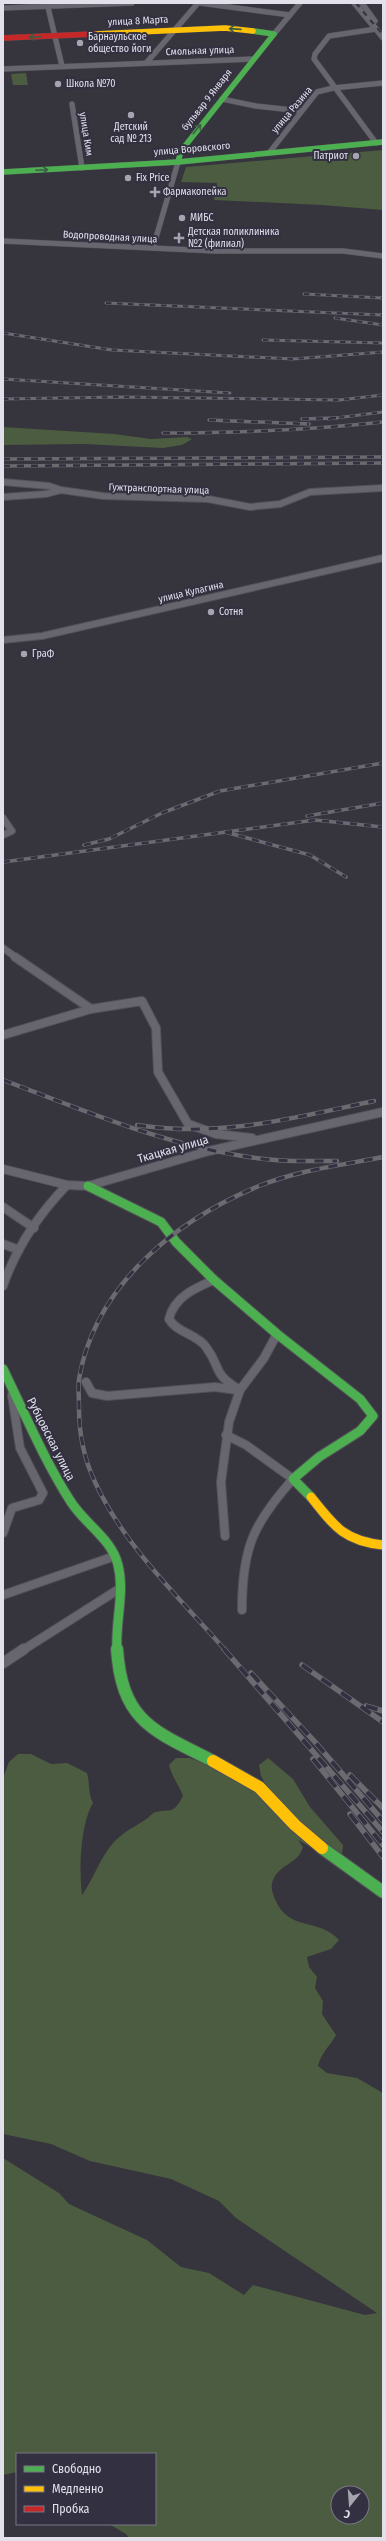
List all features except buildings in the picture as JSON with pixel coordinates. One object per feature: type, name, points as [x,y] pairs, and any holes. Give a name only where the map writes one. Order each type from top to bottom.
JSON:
[{"type":"main road","name":"улица 8 Марта","points":[[3,38],[225,28],[274,34]]},
{"type":"main road","name":"бульвар 9 Января","points":[[178,162],[181,151],[274,34]]},
{"type":"main road","name":"улица Воровского","points":[[3,172],[178,162],[379,142]]},
{"type":"main road","points":[[88,1186],[161,1222],[176,1242],[214,1280],[277,1334],[360,1399],[373,1416],[364,1430],[335,1445],[308,1465],[294,1479],[304,1486],[333,1529],[351,1540],[366,1545],[383,1545]]},
{"type":"main road","name":"Рубцовская улица","points":[[3,1369],[47,1463],[73,1506],[99,1533],[115,1556],[121,1575],[116,1636],[117,1668],[124,1694],[132,1709],[144,1722],[261,1788],[295,1825],[383,1892]]},
{"type":"street","points":[[3,8],[47,5],[132,3]]},
{"type":"street","points":[[148,62],[172,31],[199,3],[290,15]]},
{"type":"street","name":"бульвар 9 Января","points":[[274,34],[300,3]]},
{"type":"street","points":[[354,3],[381,29]]},
{"type":"street","points":[[362,3],[381,29],[383,38]]},
{"type":"street","points":[[47,5],[62,66]]},
{"type":"street","points":[[379,142],[333,88],[315,63],[315,54],[330,36],[381,29]]},
{"type":"street","name":"Смольная улица","points":[[3,69],[254,58]]},
{"type":"street","name":"улица Разина","points":[[269,153],[301,111],[318,92],[333,88],[383,83]]},
{"type":"street","points":[[222,99],[256,106],[301,111]]},
{"type":"street","name":"улица Ким","points":[[72,104],[82,168]]},
{"type":"street","name":"бульвар 9 Января","points":[[153,248],[178,162]]},
{"type":"street","name":"Водопроводная улица","points":[[3,241],[215,251],[342,251],[383,256]]},
{"type":"street","points":[[3,482],[49,486],[61,490]]},
{"type":"street","name":"Гужтранспортная улица","points":[[3,497],[46,494],[61,490],[102,496],[208,499],[250,507],[280,504],[310,492],[383,488]]},
{"type":"street","name":"улица Кулагина","points":[[3,640],[42,636],[383,558]]},
{"type":"street","points":[[3,818],[12,830],[3,835]]},
{"type":"street","points":[[3,948],[91,1009]]},
{"type":"street","name":"Ткацкая улица","points":[[91,1009],[142,1001],[156,1028],[158,1072],[188,1124],[224,1135],[265,1139]]},
{"type":"street","points":[[3,1035],[91,1009]]},
{"type":"street","name":"Ткацкая улица","points":[[88,1186],[209,1151],[383,1112]]},
{"type":"street","points":[[3,1169],[66,1185],[88,1186]]},
{"type":"street","points":[[3,1286],[19,1250],[54,1198],[66,1185]]},
{"type":"street","points":[[3,1207],[34,1228]]},
{"type":"street","points":[[3,1244],[19,1250]]},
{"type":"street","points":[[214,1280],[193,1289],[173,1305],[169,1318],[173,1326],[206,1346],[218,1373],[226,1382],[240,1390]]},
{"type":"street","points":[[225,1536],[221,1482],[226,1435],[240,1390],[264,1358],[277,1334]]},
{"type":"street","points":[[86,1382],[92,1393],[107,1396],[215,1388],[240,1390]]},
{"type":"street","name":"Рубцовская улица","points":[[3,1532],[12,1508],[39,1500],[43,1494],[20,1448],[12,1389]]},
{"type":"street","points":[[226,1435],[246,1445],[294,1479],[260,1519],[253,1535],[241,1592],[242,1610]]},
{"type":"street","points":[[3,1595],[115,1556]]},
{"type":"street","points":[[3,1663],[119,1589]]},
{"type":"green space","points":[[26,73],[28,85],[13,85],[11,74]]},
{"type":"green space","points":[[383,150],[383,210],[322,205],[214,200],[217,183],[181,182],[186,167]]},
{"type":"green space","points":[[3,427],[114,434],[151,439],[187,437],[192,439],[182,445],[163,448],[84,444],[3,445]]},
{"type":"green space","points":[[18,1754],[31,1754],[51,1764],[67,1763],[87,1773],[90,1796],[93,1803],[85,1823],[83,1835],[81,1861],[82,1895],[104,1855],[116,1840],[153,1813],[173,1809],[179,1803],[183,1796],[169,1765],[176,1758],[189,1758],[266,1785],[261,1776],[259,1765],[268,1758],[293,1779],[310,1807],[343,1845],[342,1854],[330,1858],[298,1840],[303,1847],[301,1853],[277,1873],[272,1883],[275,1899],[281,1909],[288,1916],[331,1933],[339,1940],[331,1949],[307,1957],[309,1967],[317,1977],[315,1988],[323,2001],[322,2014],[336,2035],[323,2053],[318,2066],[327,2073],[357,2078],[383,2093],[383,2538],[129,2538],[126,2534],[111,2525],[156,2525],[156,2453],[16,2453],[16,2472],[3,2475],[3,2158],[59,2193],[69,2204],[147,2240],[181,2267],[209,2273],[244,2295],[253,2285],[365,2315],[377,2313],[236,2218],[219,2201],[171,2179],[90,2161],[51,2144],[3,2134],[3,1778],[9,1762]]},
{"type":"railway","points":[[356,3],[383,35]]},
{"type":"railway","points":[[304,294],[383,298]]},
{"type":"railway","points":[[106,303],[383,315]]},
{"type":"railway","points":[[335,318],[383,325]]},
{"type":"railway","points":[[3,333],[112,350],[293,359],[383,352]]},
{"type":"railway","points":[[263,340],[383,343]]},
{"type":"railway","points":[[3,379],[230,393]]},
{"type":"railway","points":[[3,399],[120,397],[339,400],[383,395]]},
{"type":"railway","points":[[336,418],[383,412]]},
{"type":"railway","points":[[302,419],[336,418]]},
{"type":"railway","points":[[328,419],[336,418]]},
{"type":"railway","points":[[209,420],[309,424]]},
{"type":"railway","points":[[163,433],[273,430],[383,422]]},
{"type":"railway","points":[[3,459],[383,457]]},
{"type":"railway","points":[[3,466],[383,463]]},
{"type":"railway","points":[[84,845],[109,839],[162,813],[220,791],[383,763]]},
{"type":"railway","points":[[307,816],[383,803]]},
{"type":"railway","points":[[225,832],[315,820],[383,827]]},
{"type":"railway","points":[[3,862],[225,832]]},
{"type":"railway","points":[[225,832],[310,855],[346,877]]},
{"type":"railway","points":[[3,1080],[124,1125],[186,1144],[260,1159],[337,1161]]},
{"type":"railway","points":[[137,1125],[168,1128],[227,1128],[314,1114],[374,1101]]},
{"type":"railway","points":[[225,1650],[171,1590],[137,1549],[121,1528],[95,1482],[85,1455],[79,1417],[79,1379],[88,1345],[102,1314],[121,1286],[144,1260],[170,1237],[198,1217],[228,1200],[274,1180],[321,1168],[383,1157]]},
{"type":"railway","points":[[224,1649],[383,1832]]},
{"type":"railway","points":[[302,1665],[383,1722]]},
{"type":"railway","points":[[251,1673],[315,1742],[383,1821]]},
{"type":"railway","points":[[366,1706],[383,1711]]},
{"type":"railway","points":[[313,1759],[383,1845]]},
{"type":"railway","points":[[350,1775],[383,1808]]},
{"type":"railway","points":[[350,1814],[383,1857]]},
{"type":"traffic: fast","points":[[178,162],[181,151],[274,34],[253,31]]},
{"type":"traffic: fast","points":[[3,172],[178,162],[383,142]]},
{"type":"traffic: fast","points":[[88,1186],[161,1222],[176,1242],[214,1280],[277,1334],[360,1399],[373,1416],[360,1431],[319,1457],[293,1479],[311,1497]]},
{"type":"traffic: fast","points":[[3,1369],[52,1472],[77,1511],[112,1550],[116,1558],[120,1579],[117,1647],[118,1673],[124,1693],[132,1709],[146,1723],[163,1735],[213,1761]]},
{"type":"traffic: fast","points":[[322,1848],[383,1892]]},
{"type":"traffic: slow","points":[[95,34],[225,28],[253,31]]},
{"type":"traffic: slow","points":[[311,1497],[340,1532],[357,1541],[383,1545]]},
{"type":"traffic: slow","points":[[213,1761],[259,1787],[295,1825],[322,1848]]},
{"type":"traffic: jam","points":[[3,38],[95,34]]},
{"type":"place","name":"Барнаульское общество йоги","points":[[80,43]]},
{"type":"place","name":"Школа №70","points":[[58,84]]},
{"type":"place","name":"Детский сад № 213","points":[[131,115]]},
{"type":"place","name":"Патриот","points":[[356,156]]},
{"type":"place","name":"Fix Price","points":[[128,178]]},
{"type":"place","name":"Фармакопейка","points":[[155,192]]},
{"type":"place","name":"МИБС","points":[[182,218]]},
{"type":"place","name":"Детская поликлиника №2 (филиал)","points":[[179,238]]},
{"type":"place","name":"Сотня","points":[[211,612]]},
{"type":"place","name":"ГраФ","points":[[24,654]]}]
